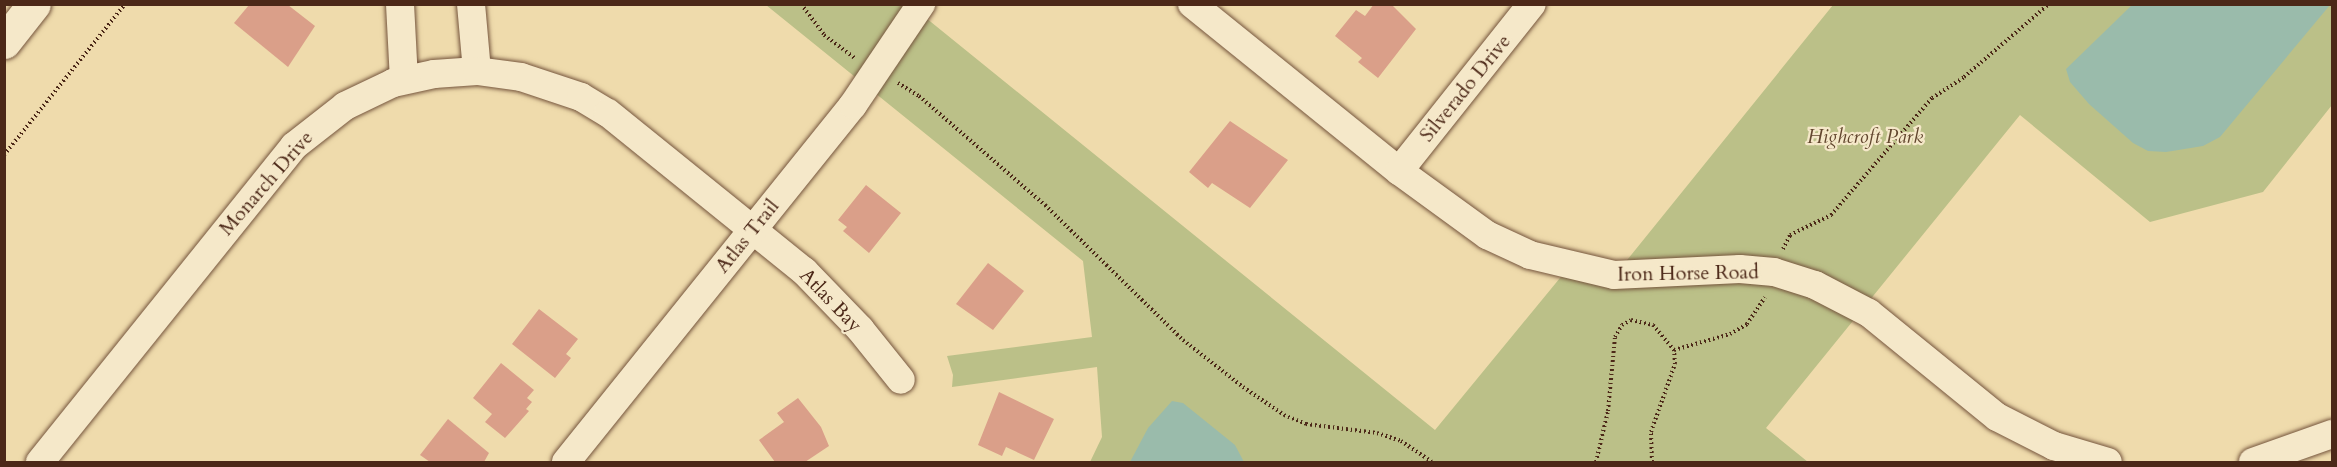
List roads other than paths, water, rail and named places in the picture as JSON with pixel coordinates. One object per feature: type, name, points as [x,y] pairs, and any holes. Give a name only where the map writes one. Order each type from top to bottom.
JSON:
[{"type":"main road","points":[[4,42],[34,4]]},
{"type":"street","points":[[400,4],[404,80]]},
{"type":"street","points":[[471,4],[477,71]]},
{"type":"street","name":"Atlas Trail","points":[[566,462],[853,105],[921,4]]},
{"type":"street","name":"Iron Horse Road","points":[[1192,4],[1399,171],[1487,235],[1530,255],[1569,267],[1614,275],[1740,269],[1774,272],[1815,285],[1869,313],[1996,417],[2054,446],[2108,462]]},
{"type":"street","name":"Silverado Drive","points":[[1399,171],[1532,4]]},
{"type":"street","name":"Monarch Drive","points":[[40,462],[294,146],[345,106],[404,80],[477,71],[521,77],[581,97],[608,113],[754,228]]},
{"type":"street","name":"Atlas Bay","points":[[754,228],[835,301],[901,380]]},
{"type":"street","points":[[2253,462],[2332,434]]},
{"type":"park label","name":"Highcroft Park","points":[[1865,136]]}]
